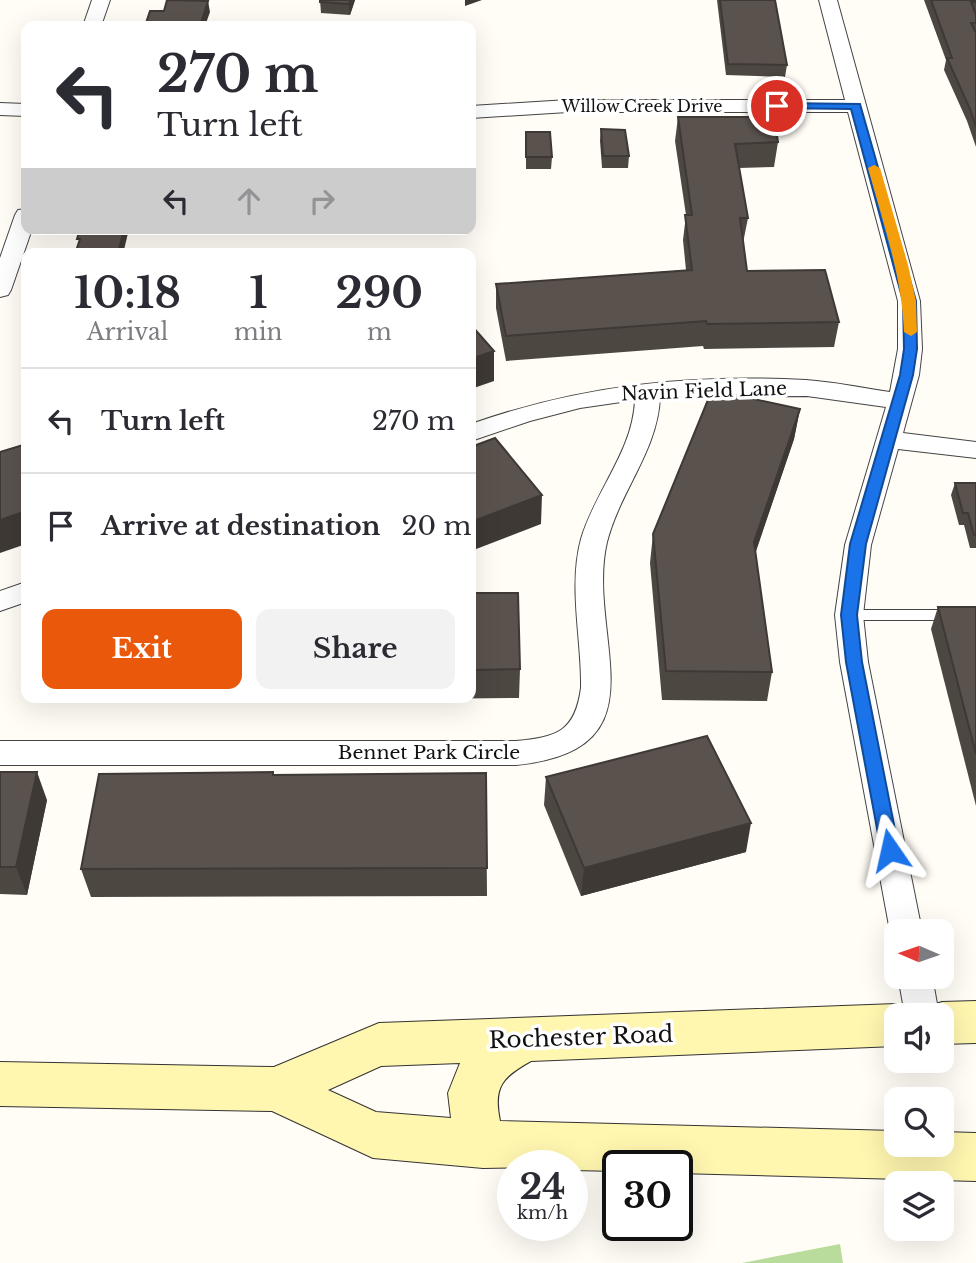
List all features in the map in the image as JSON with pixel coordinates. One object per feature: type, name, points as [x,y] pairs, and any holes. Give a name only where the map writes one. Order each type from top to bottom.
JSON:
[{"type":"main road","points":[[954,1023],[976,1022]]},
{"type":"main road","name":"Rochester Road","points":[[0,1084],[275,1089],[379,1045],[884,1025]]},
{"type":"main road","points":[[483,1144],[471,1102],[474,1085],[484,1067],[498,1054],[525,1039]]},
{"type":"main road","name":"Rochester Road","points":[[275,1089],[373,1135],[483,1144],[976,1157]]},
{"type":"street","points":[[94,21],[101,0]]},
{"type":"street","points":[[828,0],[909,301],[910,349],[900,401],[858,544],[849,615],[854,662],[904,919]]},
{"type":"street","name":"Willow Creek Drive","points":[[476,112],[568,106],[856,106]]},
{"type":"street","points":[[0,110],[21,110]]},
{"type":"street","points":[[0,290],[21,229]]},
{"type":"street","name":"Navin Field Lane","points":[[476,431],[522,415],[579,400],[648,390],[807,388],[900,401]]},
{"type":"street","name":"Bennet Park Circle","points":[[0,752],[516,753],[548,748],[573,737],[585,726],[596,698],[591,554],[646,421],[648,390]]},
{"type":"street","points":[[888,440],[976,450]]},
{"type":"street","points":[[0,601],[21,594]]},
{"type":"lane","points":[[849,615],[976,615]]},
{"type":"green space","points":[[840,1244],[843,1263],[742,1263]]},
{"type":"building","points":[[167,0],[208,1],[202,21],[147,21],[150,11],[164,11]]},
{"type":"building","points":[[320,0],[350,0],[349,4]]},
{"type":"building","points":[[720,0],[775,0],[787,65],[728,64]]},
{"type":"building","points":[[931,0],[976,0],[971,2],[976,23],[971,23],[976,33],[976,127],[947,58],[952,58]]},
{"type":"building","points":[[678,117],[774,117],[778,142],[735,144],[748,218],[740,218],[747,271],[825,270],[839,322],[707,324],[706,321],[506,336],[496,284],[692,270],[685,215],[692,215]]},
{"type":"building","points":[[601,129],[625,130],[629,156],[603,156]]},
{"type":"building","points":[[526,132],[550,132],[552,157],[526,157]]},
{"type":"building","points":[[78,235],[123,235],[119,248],[77,248],[80,239],[77,239]]},
{"type":"building","points":[[476,331],[494,351],[476,357]]},
{"type":"building","points":[[712,390],[800,409],[754,542],[772,672],[666,671],[653,534]]},
{"type":"building","points":[[495,438],[542,495],[476,520],[476,445]]},
{"type":"building","points":[[21,446],[21,513],[0,520],[0,452]]},
{"type":"building","points":[[955,483],[976,483],[976,535],[968,513],[963,513]]},
{"type":"building","points":[[476,593],[518,593],[520,669],[476,670]]},
{"type":"building","points":[[938,607],[976,607],[976,754]]},
{"type":"building","points":[[707,736],[751,823],[584,868],[546,777]]},
{"type":"building","points":[[0,772],[37,772],[16,867],[0,867]]},
{"type":"building","points":[[273,772],[273,775],[486,773],[487,868],[81,869],[99,774]]},
{"type":"slow traffic","points":[[874,168],[901,265],[909,301],[911,332]]},
{"type":"route","points":[[777,106],[856,106],[909,301],[910,349],[906,375],[858,544],[849,615],[854,662],[890,850]]}]
